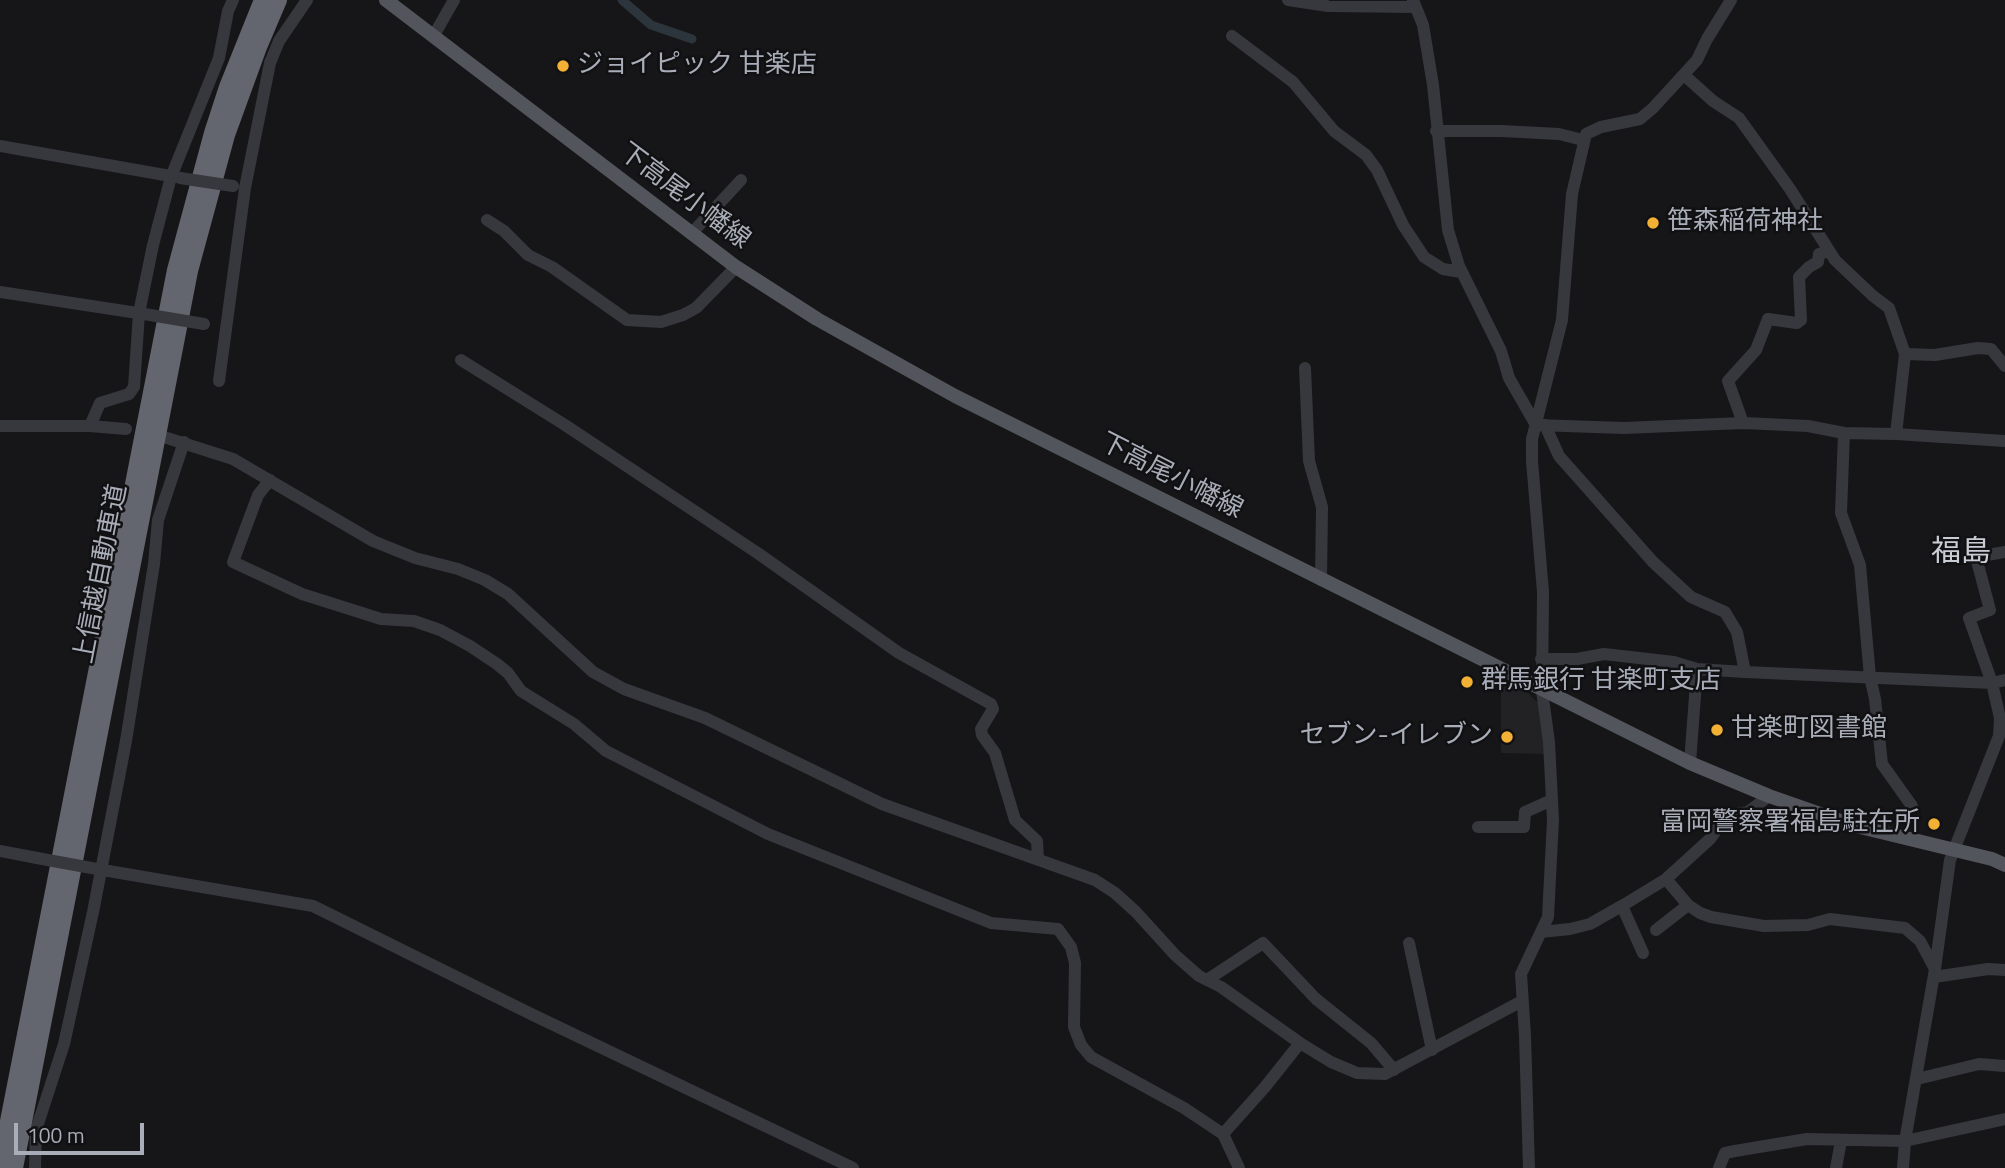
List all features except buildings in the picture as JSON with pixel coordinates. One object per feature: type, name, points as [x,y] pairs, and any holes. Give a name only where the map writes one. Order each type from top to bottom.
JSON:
[{"type":"highway","name":"上信越自動車道","points":[[0,1167],[174,281],[213,133],[232,76],[263,0]]},
{"type":"highway","name":"上信越自動車道","points":[[14,1168],[189,271],[226,135],[278,0]]},
{"type":"main road","name":"下高尾小幡線","points":[[386,0],[402,5],[433,37],[736,267],[817,319],[955,396],[1690,763],[1769,796],[1852,825],[2005,864]]},
{"type":"street","points":[[90,426],[100,403],[132,391],[153,245],[219,58],[228,11],[233,0]]},
{"type":"street","points":[[219,380],[239,187],[270,63],[279,41],[307,0]]},
{"type":"street","points":[[433,37],[454,0]]},
{"type":"street","points":[[1288,0],[1328,6],[1414,3],[1423,25],[1433,86],[1448,230],[1461,272],[1501,351],[1509,378],[1559,456],[1653,562],[1691,597],[1725,612],[1737,632],[1745,672]]},
{"type":"street","points":[[1528,1168],[1521,974],[1548,917],[1553,820],[1549,742],[1542,691],[1543,592],[1532,439],[1540,425],[1562,320],[1572,194],[1586,134],[1592,130],[1640,120],[1653,108],[1698,60],[1707,39],[1731,0]]},
{"type":"street","points":[[1232,36],[1293,82],[1334,131],[1366,155],[1377,170],[1403,225],[1424,257],[1443,269],[1461,272]]},
{"type":"street","points":[[1684,75],[1713,101],[1739,118],[1835,260],[1872,296],[1889,308],[1905,354],[1896,434]]},
{"type":"street","points":[[1436,131],[1548,134],[1583,140]]},
{"type":"street","points":[[0,146],[239,187]]},
{"type":"street","points":[[691,234],[741,180]]},
{"type":"street","points":[[486,220],[504,231],[528,255],[552,267],[627,320],[661,322],[683,315],[696,308],[736,267]]},
{"type":"street","points":[[1743,423],[1728,381],[1756,350],[1768,319],[1797,323],[1801,320],[1799,277],[1818,262],[1819,254],[1829,251]]},
{"type":"street","points":[[0,292],[225,326]]},
{"type":"street","points":[[1905,354],[1935,355],[1978,348],[1992,349],[2005,366]]},
{"type":"street","points":[[461,360],[760,554],[899,653],[991,704],[993,709],[981,729],[982,735],[995,753],[1016,820],[1037,841],[1038,859]]},
{"type":"street","points":[[1306,368],[1309,461],[1322,507],[1321,580]]},
{"type":"street","points":[[1540,425],[1624,428],[1743,423],[1808,426],[1844,433],[2005,442]]},
{"type":"street","points":[[0,426],[90,426],[125,429]]},
{"type":"street","points":[[1844,433],[1841,513],[1860,565],[1870,677],[1882,764],[1912,806]]},
{"type":"street","points":[[167,438],[233,459],[373,541],[415,558],[458,569],[485,580],[508,594],[593,672],[624,689],[705,718],[882,804],[1095,880],[1115,893],[1175,955],[1207,980],[1300,1043],[1331,1062],[1357,1073],[1385,1074],[1522,1000]]},
{"type":"street","points":[[35,1168],[36,1130],[64,1044],[127,732],[154,564],[158,520],[184,442]]},
{"type":"street","points":[[270,480],[258,495],[233,562],[302,594],[381,619],[414,621],[440,630],[497,664],[508,673],[521,691],[574,724],[607,751],[768,834],[991,923],[1058,929],[1071,947],[1075,963],[1074,1027],[1081,1045],[1091,1058],[1184,1108],[1223,1134],[1239,1168]]},
{"type":"street","points":[[1903,1168],[1946,879],[1953,850],[1999,736],[1999,682],[1969,618],[1990,610],[1976,557],[2005,552]]},
{"type":"street","points":[[1541,659],[1577,659],[1604,654],[1674,662],[1698,669],[1999,682]]},
{"type":"street","points":[[1690,763],[1698,669]]},
{"type":"street","points":[[1541,932],[1561,931],[1590,924],[1622,906],[1666,879],[1710,839],[1731,815],[1748,812],[1769,796]]},
{"type":"street","points":[[1478,827],[1524,827],[1525,812],[1552,800]]},
{"type":"street","points":[[0,851],[313,906],[853,1168]]},
{"type":"street","points":[[1666,879],[1688,905],[1711,917],[1765,926],[1808,925],[1830,919],[1905,928],[1920,941],[1934,973]]},
{"type":"street","points":[[1656,930],[1688,905]]},
{"type":"street","points":[[1622,906],[1643,953]]},
{"type":"street","points":[[1207,980],[1262,943],[1316,999],[1371,1043],[1394,1070]]},
{"type":"street","points":[[1409,943],[1432,1050]]},
{"type":"street","points":[[1934,973],[2005,970]]},
{"type":"street","points":[[1223,1134],[1300,1043]]},
{"type":"street","points":[[1917,1079],[1979,1064],[2005,1066]]},
{"type":"street","points":[[1719,1168],[1726,1153],[1735,1151],[1807,1139],[1906,1142],[2005,1119]]},
{"type":"street","points":[[1836,1168],[1841,1141]]},
{"type":"shaded area","points":[[1501,678],[1527,692],[1540,705],[1545,754],[1501,753]]},
{"type":"waterway","points":[[622,0],[651,25],[692,39]]},
{"type":"place","name":"ジョイピック 甘楽店","points":[[563,66]]},
{"type":"place","name":"笹森稲荷神社","points":[[1653,223]]},
{"type":"place","name":"群馬銀行 甘楽町支店","points":[[1467,682]]},
{"type":"place","name":"甘楽町図書館","points":[[1717,730]]},
{"type":"place","name":"セブン-イレブン","points":[[1507,737]]},
{"type":"place","name":"富岡警察署福島駐在所","points":[[1934,824]]},
{"type":"district","name":"福島","points":[[1961,554]]}]
